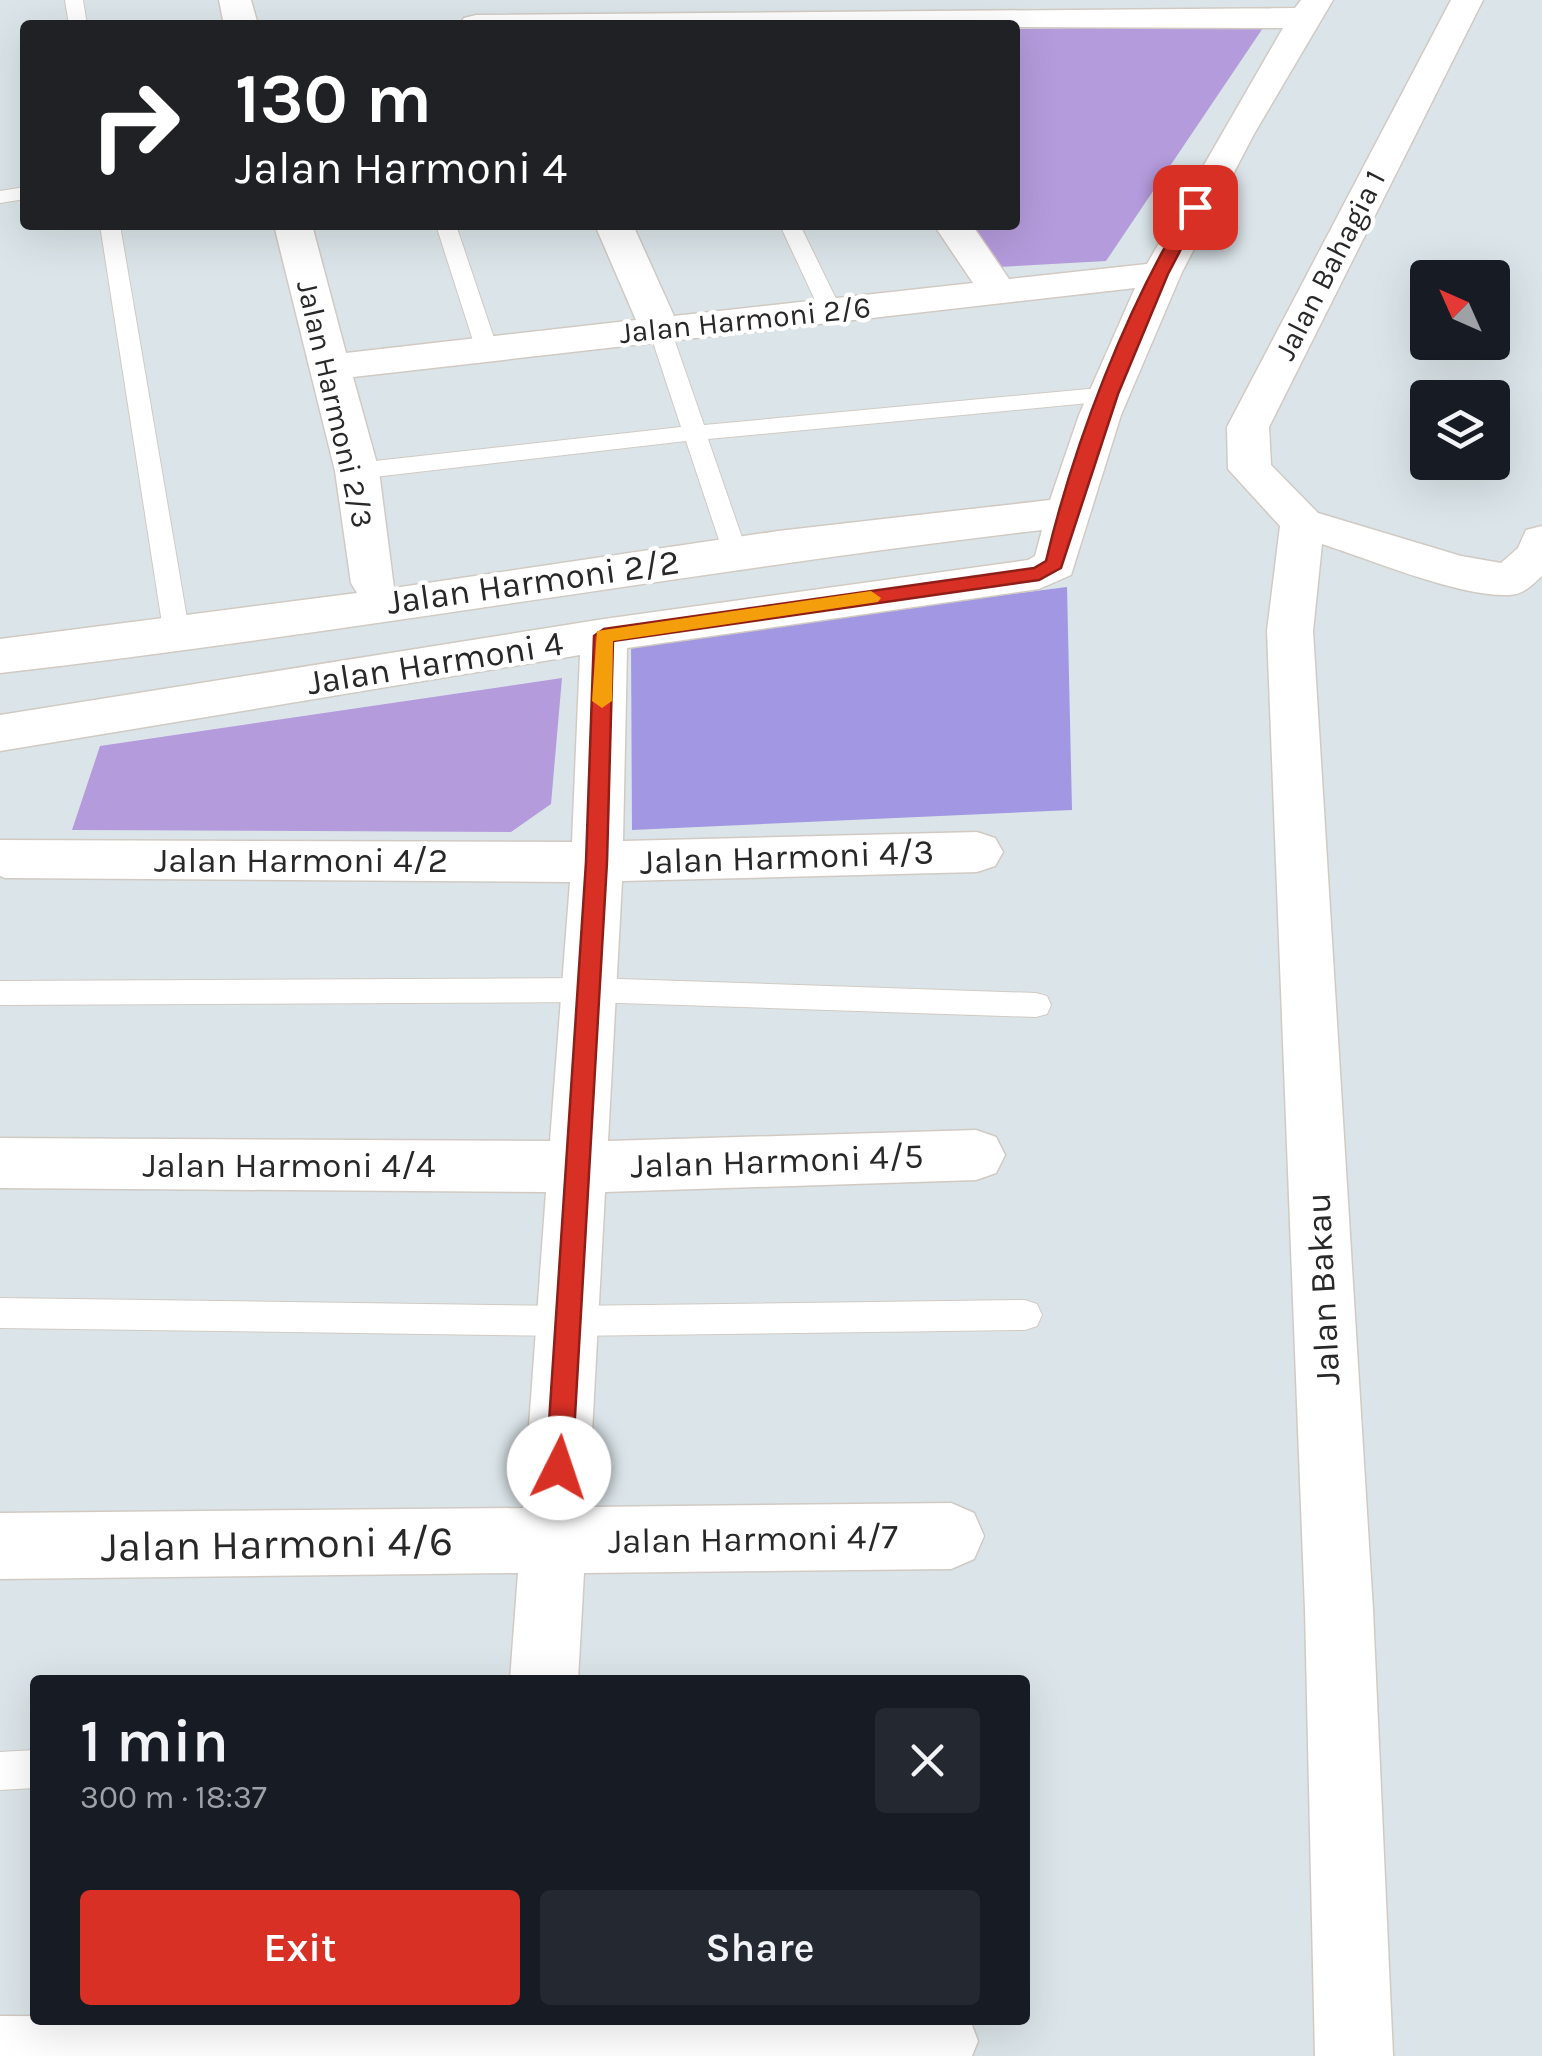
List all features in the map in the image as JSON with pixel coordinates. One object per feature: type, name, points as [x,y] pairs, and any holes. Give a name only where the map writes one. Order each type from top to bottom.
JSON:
[{"type":"street","name":"Jalan Bahagia 1","points":[[1302,523],[1250,469],[1248,427],[1467,0]]},
{"type":"street","points":[[729,20],[807,11],[1311,9]]},
{"type":"street","name":"Jalan Harmoni 4","points":[[0,732],[604,636],[1039,574],[1055,564],[1066,513],[1160,274],[1231,141],[1311,9]]},
{"type":"street","name":"Jalan Harmoni 2/3","points":[[294,230],[356,472],[388,670]]},
{"type":"street","points":[[616,230],[660,330]]},
{"type":"street","points":[[956,230],[998,292]]},
{"type":"street","name":"Jalan Harmoni 2/6","points":[[330,367],[1160,274]]},
{"type":"street","name":"Jalan Harmoni 2/2","points":[[0,656],[176,636],[376,597],[1066,513]]},
{"type":"street","points":[[1302,523],[1458,571],[1510,580],[1538,555],[1542,542]]},
{"type":"street","name":"Jalan Bakau","points":[[1302,523],[1290,631],[1338,1590],[1354,2056]]},
{"type":"street","points":[[544,1675],[597,862],[604,636]]},
{"type":"street","name":"Jalan Harmoni 4/3","points":[[597,862],[977,852]]},
{"type":"street","name":"Jalan Harmoni 4/2","points":[[5,858],[597,862]]},
{"type":"street","name":"Jalan Harmoni 4/5","points":[[578,1167],[976,1155]]},
{"type":"street","name":"Jalan Harmoni 4/4","points":[[0,1163],[578,1167]]},
{"type":"street","name":"Jalan Harmoni 4/7","points":[[554,1541],[951,1536]]},
{"type":"street","name":"Jalan Harmoni 4/6","points":[[0,1546],[554,1541]]},
{"type":"street","points":[[0,2055],[530,2039],[940,2041]]},
{"type":"lane","points":[[111,230],[176,636]]},
{"type":"lane","points":[[448,230],[487,350]]},
{"type":"lane","points":[[792,230],[832,310]]},
{"type":"lane","points":[[660,330],[735,552]]},
{"type":"lane","points":[[356,472],[695,433],[1110,394]]},
{"type":"lane","points":[[0,994],[588,990],[1036,1004]]},
{"type":"lane","points":[[0,1313],[568,1321],[1024,1315]]},
{"type":"lane","points":[[0,1771],[30,1769]]},
{"type":"shaded area","points":[[1265,25],[1106,261],[998,267],[972,230],[1020,230],[1020,29]]},
{"type":"shaded area","points":[[1067,587],[1072,810],[632,830],[631,642]]},
{"type":"shaded area","points":[[562,678],[551,804],[511,832],[72,830],[100,746]]},
{"type":"slow traffic","points":[[602,701],[604,636],[871,598]]},
{"type":"route","points":[[559,1468],[597,862],[604,636],[1039,574],[1055,564],[1066,513],[1110,394],[1160,274],[1195,207]]}]
